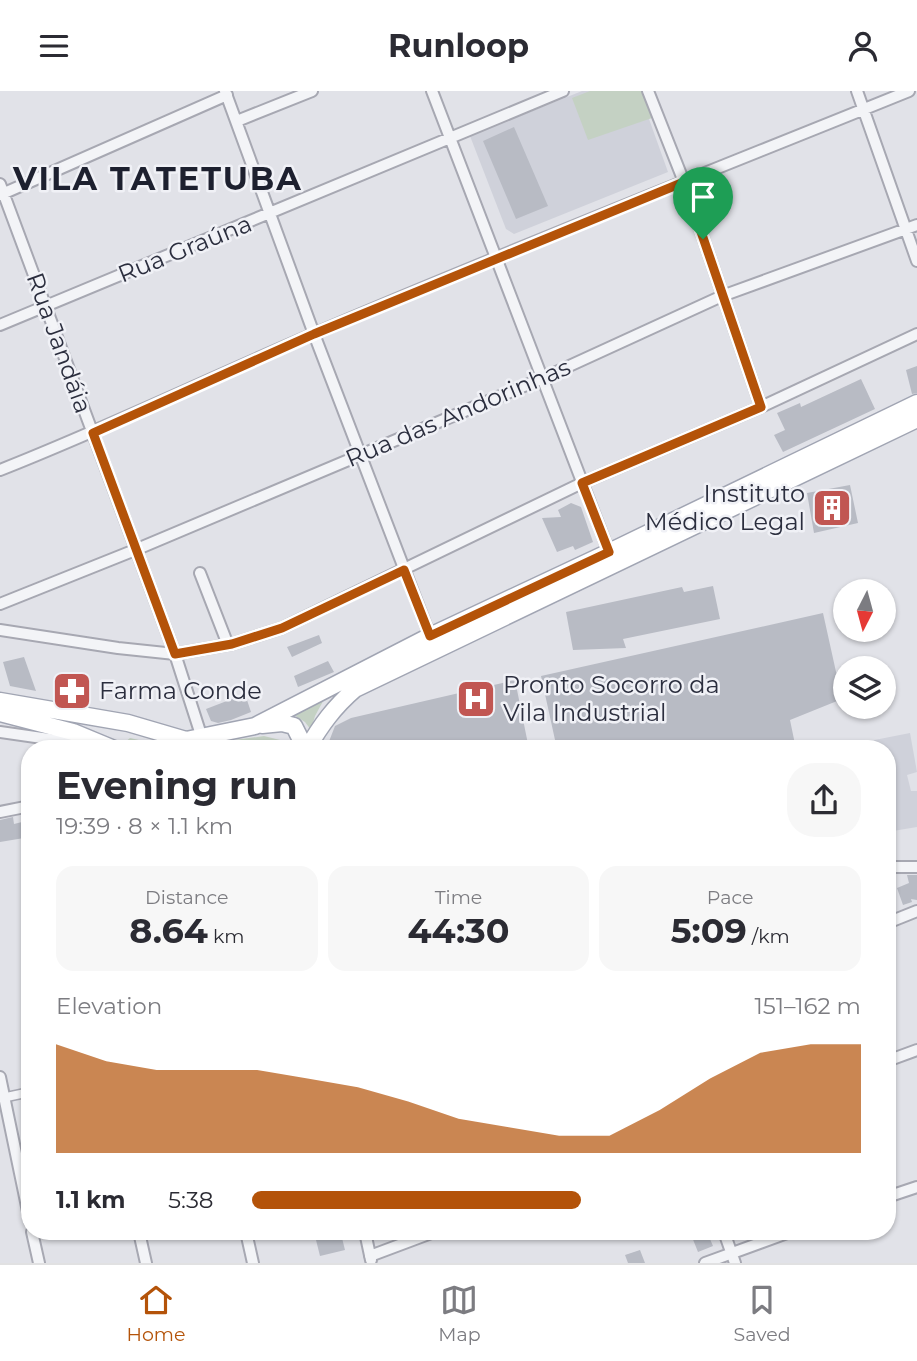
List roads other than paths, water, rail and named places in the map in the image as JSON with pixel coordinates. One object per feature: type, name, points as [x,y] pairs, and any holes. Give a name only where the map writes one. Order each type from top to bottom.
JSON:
[{"type":"main road","points":[[255,726],[430,636],[917,403]]},
{"type":"main road","points":[[312,740],[323,721],[355,689],[917,419]]},
{"type":"main road","points":[[0,702],[53,708],[128,723],[182,740]]},
{"type":"main road","points":[[0,713],[73,732],[92,740]]},
{"type":"main road","points":[[196,740],[255,726],[282,723],[294,726],[300,740]]},
{"type":"street","points":[[237,121],[312,91]]},
{"type":"street","points":[[432,91],[609,552]]},
{"type":"street","name":"Rua Graúna","points":[[0,325],[563,91]]},
{"type":"street","points":[[648,91],[684,182],[761,407]]},
{"type":"street","points":[[856,91],[917,261]]},
{"type":"street","points":[[0,470],[93,433],[314,334],[909,91]]},
{"type":"street","points":[[1,191],[226,93],[359,454],[430,636]]},
{"type":"street","name":"Rua Jandáia","points":[[1,191],[175,654],[188,740]]},
{"type":"street","name":"Rua das Andorinhas","points":[[0,604],[543,378],[722,296],[917,225]]},
{"type":"street","points":[[0,630],[175,654],[228,645],[282,628],[582,483],[761,407],[917,334]]},
{"type":"street","points":[[200,573],[228,645]]},
{"type":"street","points":[[0,732],[53,740]]},
{"type":"street","points":[[0,812],[21,808]]},
{"type":"street","points":[[896,867],[917,867]]},
{"type":"street","points":[[896,919],[917,911]]},
{"type":"street","points":[[896,1058],[917,1050]]},
{"type":"street","points":[[0,1077],[2,1098],[21,1181]]},
{"type":"street","points":[[2,1098],[21,1093]]},
{"type":"street","points":[[896,1195],[917,1187]]},
{"type":"street","points":[[34,1240],[38,1263]]},
{"type":"street","points":[[141,1240],[146,1263]]},
{"type":"street","points":[[248,1240],[253,1263]]},
{"type":"street","points":[[367,1240],[371,1260],[416,1240]]},
{"type":"street","points":[[727,1240],[734,1258]]},
{"type":"street","points":[[705,1263],[734,1258],[772,1240]]},
{"type":"place","name":"Instituto Médico Legal","points":[[832,508]]},
{"type":"place","name":"Farma Conde","points":[[72,691]]},
{"type":"place","name":"Pronto Socorro da Vila Industrial","points":[[476,699]]},
{"type":"district","name":"VILA TATETUBA","points":[[158,179]]}]
